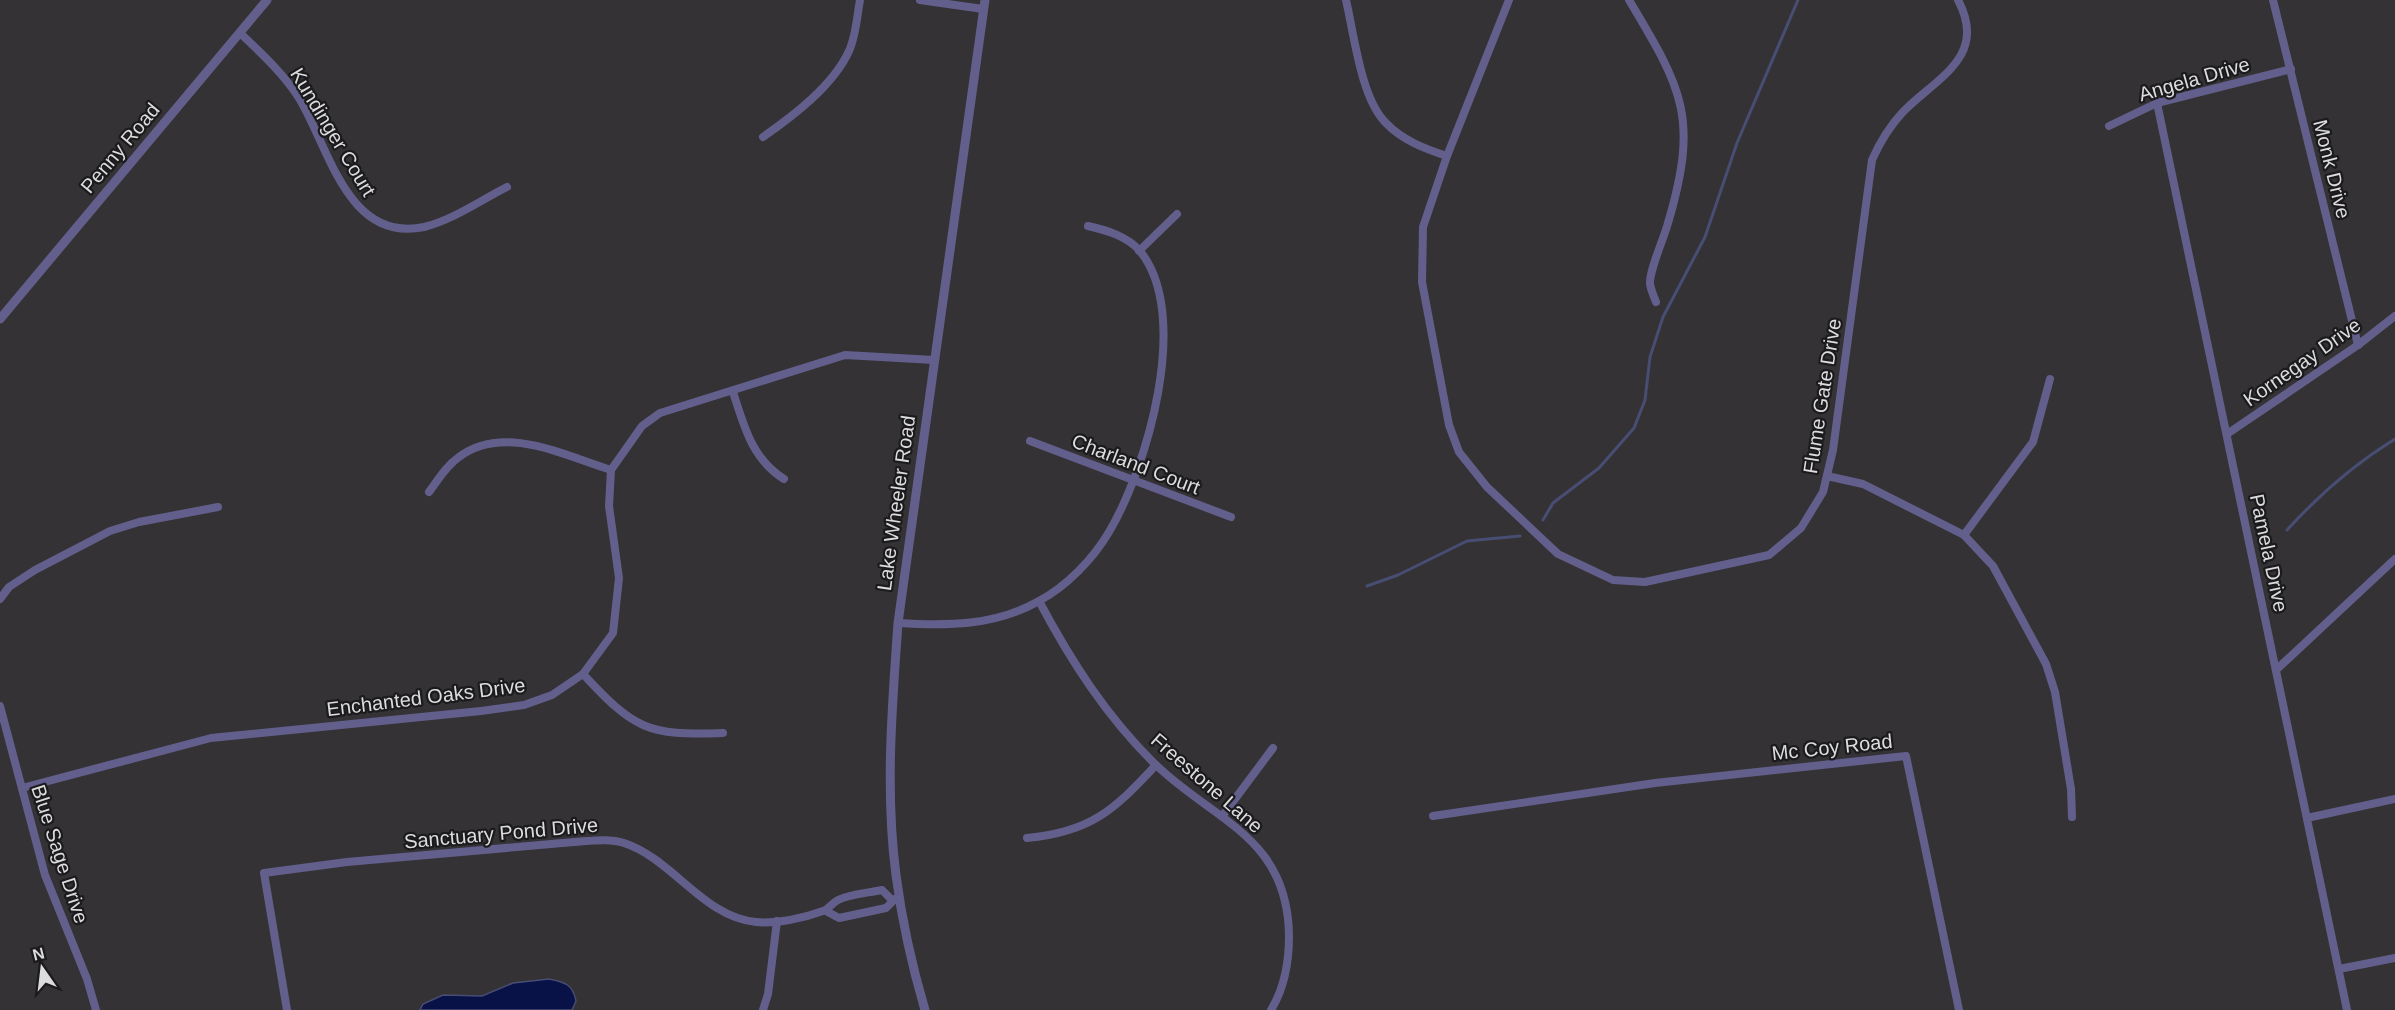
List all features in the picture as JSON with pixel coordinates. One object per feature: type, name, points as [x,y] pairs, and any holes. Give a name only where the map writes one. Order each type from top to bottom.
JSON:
[{"type":"street","name":"Penny Road","points":[[0,319],[267,0]]},
{"type":"street","points":[[763,137],[797,114],[811,100],[849,51],[860,0]]},
{"type":"street","points":[[920,0],[984,4]]},
{"type":"street","points":[[1346,0],[1372,101],[1385,123],[1421,147],[1447,156]]},
{"type":"street","name":"Flume Gate Drive","points":[[1509,0],[1447,156],[1423,227],[1420,253],[1422,282],[1449,424],[1459,452],[1487,487],[1558,554],[1613,580],[1645,582],[1769,555],[1801,528],[1823,492],[1833,450],[1872,160],[1883,136],[1903,111],[1943,79],[1959,62],[1966,41],[1965,12],[1958,0]]},
{"type":"street","points":[[1629,0],[1672,76],[1684,120],[1685,147],[1677,193],[1650,283],[1656,302]]},
{"type":"street","name":"Monk Drive","points":[[2273,0],[2358,345]]},
{"type":"street","name":"Lake Wheeler Road","points":[[925,1010],[895,898],[890,793],[892,706],[898,623],[984,4]]},
{"type":"street","name":"Kundinger Court","points":[[240,33],[281,74],[298,96],[345,189],[357,207],[373,220],[404,228],[425,226],[507,187]]},
{"type":"street","name":"Angela Drive","points":[[2109,126],[2157,103],[2291,69]]},
{"type":"street","name":"Pamela Drive","points":[[2157,103],[2347,1010]]},
{"type":"street","points":[[1139,251],[1178,214]]},
{"type":"street","points":[[898,623],[948,626],[975,623],[1004,616],[1039,601],[1065,583],[1098,548],[1134,481],[1158,386],[1165,324],[1158,285],[1139,251],[1128,241],[1107,230],[1088,226]]},
{"type":"street","name":"Kornegay Drive","points":[[2227,434],[2358,345],[2395,316]]},
{"type":"street","points":[[429,492],[443,472],[460,456],[482,446],[509,441],[535,446],[611,471],[642,426],[660,413],[733,392],[845,355],[934,360]]},
{"type":"street","points":[[1964,535],[2033,442],[2050,379]]},
{"type":"street","points":[[733,392],[748,441],[770,470],[784,479]]},
{"type":"street","name":"Charland Court","points":[[1030,441],[1231,517]]},
{"type":"street","name":"Enchanted Oaks Drive","points":[[22,788],[211,738],[524,705],[552,695],[583,674],[613,633],[618,606],[619,578],[609,506],[611,471]]},
{"type":"street","points":[[1827,476],[1863,484],[1964,535],[1992,566],[2046,664],[2055,692],[2072,789],[2072,817]]},
{"type":"street","points":[[0,599],[9,587],[35,570],[110,531],[139,522],[218,507]]},
{"type":"street","points":[[2276,670],[2395,559]]},
{"type":"street","name":"Freestone Lane","points":[[1039,601],[1088,687],[1156,765],[1223,815],[1264,855],[1282,892],[1289,931],[1289,954],[1282,987],[1271,1010]]},
{"type":"street","points":[[583,674],[609,702],[630,719],[653,730],[685,734],[723,733]]},
{"type":"street","name":"Blue Sage Drive","points":[[0,706],[45,874],[87,979],[96,1010]]},
{"type":"street","points":[[1223,815],[1273,748]]},
{"type":"street","name":"Mc Coy Road","points":[[1432,816],[1655,783],[1906,756],[1959,1010]]},
{"type":"street","points":[[1027,838],[1067,832],[1111,811],[1156,765]]},
{"type":"street","points":[[2307,818],[2395,799]]},
{"type":"street","name":"Sanctuary Pond Drive","points":[[286,1010],[264,873],[371,860],[574,842],[612,841],[624,843],[658,861],[715,907],[739,918],[756,922],[777,921],[826,911],[837,901],[882,890],[895,898],[886,908],[839,918],[826,911]]},
{"type":"street","points":[[763,1010],[768,994],[777,921]]},
{"type":"street","points":[[2339,969],[2395,958]]},
{"type":"shaded area","points":[[549,979],[563,983],[573,991],[576,1001],[572,1010],[420,1010],[423,1004],[443,995],[482,996],[513,983]]},
{"type":"waterway","points":[[1543,520],[1553,503],[1599,468],[1634,428],[1645,400],[1650,357],[1663,317],[1705,237],[1737,143],[1798,0]]},
{"type":"waterway","points":[[2287,530],[2338,481],[2395,439]]},
{"type":"waterway","points":[[1367,586],[1398,575],[1467,541],[1520,536]]}]
